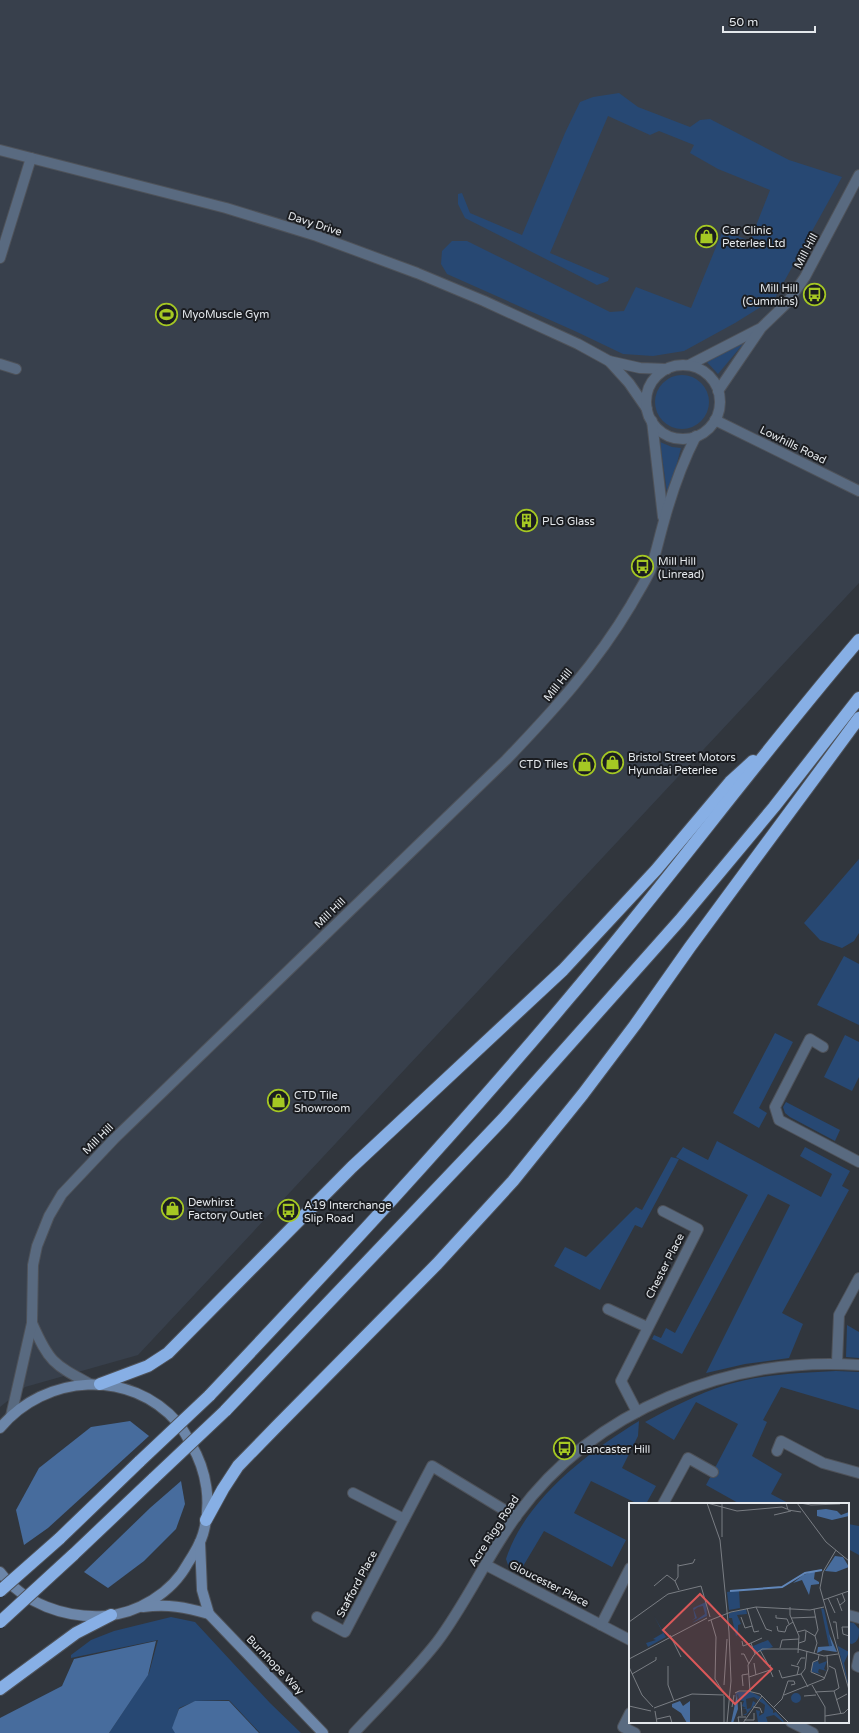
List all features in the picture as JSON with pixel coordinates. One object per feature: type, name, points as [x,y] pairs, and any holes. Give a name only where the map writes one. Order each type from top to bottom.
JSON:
[{"type":"highway","points":[[0,1590],[58,1539],[209,1396],[330,1267],[482,1100],[575,991],[814,693],[859,640]]},
{"type":"highway","points":[[0,1622],[74,1555],[225,1411],[503,1119],[649,955],[769,813],[859,698]]},
{"type":"highway","points":[[206,1520],[238,1466],[437,1264],[513,1181],[592,1082],[859,718]]},
{"type":"highway","points":[[95,1384],[148,1366],[174,1348],[352,1168],[563,970],[656,870],[730,782],[778,738]]},
{"type":"highway","points":[[0,1689],[76,1633],[111,1615]]},
{"type":"main road","points":[[0,1572],[28,1598],[57,1612],[73,1616],[89,1617],[111,1615],[137,1608],[163,1593],[184,1571],[200,1542],[206,1520],[207,1491],[200,1458],[179,1424],[165,1410],[142,1396],[121,1388],[95,1384],[70,1386],[46,1393],[33,1400],[4,1422]]},
{"type":"main road","name":"Burnhope Way","points":[[200,1542],[202,1590],[209,1614],[323,1733]]},
{"type":"main road","name":"Burnhope Way","points":[[137,1608],[162,1605],[185,1607],[209,1614]]},
{"type":"street","name":"Davy Drive","points":[[0,150],[226,208],[317,236],[417,273],[484,301],[578,344],[609,361],[640,368],[667,369]]},
{"type":"street","points":[[0,258],[31,158]]},
{"type":"street","name":"Mill Hill","points":[[718,391],[761,328],[787,303],[805,277],[859,175]]},
{"type":"street","name":"Mill Hill","points":[[689,365],[761,328]]},
{"type":"street","name":"Davy Drive","points":[[609,361],[629,383],[647,409]]},
{"type":"street","points":[[0,364],[16,369]]},
{"type":"street","points":[[678,365],[689,365],[708,375],[716,385],[720,409],[715,420],[707,430],[696,436],[684,439],[671,437],[660,430],[652,421],[647,409],[647,396],[651,384],[658,375],[667,369],[678,365]]},
{"type":"street","name":"Lowhills Road","points":[[715,420],[859,491]]},
{"type":"street","name":"Mill Hill","points":[[652,421],[664,521]]},
{"type":"street","name":"Mill Hill","points":[[4,1422],[32,1323],[33,1265],[37,1246],[49,1216],[62,1194],[114,1139],[506,760],[555,709],[619,625],[646,578],[659,545],[664,521],[679,475],[696,436]]},
{"type":"street","points":[[823,1047],[810,1039],[775,1107],[779,1120],[859,1162]]},
{"type":"street","name":"Chester Place","points":[[637,1412],[621,1382],[647,1327],[698,1229],[663,1211]]},
{"type":"street","points":[[837,1364],[839,1315],[859,1278]]},
{"type":"street","points":[[608,1309],[647,1327]]},
{"type":"street","name":"Mill Hill","points":[[32,1323],[48,1356],[62,1369],[95,1384]]},
{"type":"street","name":"Acre Rigg Road","points":[[354,1733],[437,1642],[456,1615],[516,1516],[528,1501],[572,1457],[603,1433],[637,1412],[668,1397],[720,1378],[777,1367],[837,1364],[859,1365]]},
{"type":"street","points":[[777,1450],[781,1441],[823,1463],[859,1473]]},
{"type":"street","points":[[664,1503],[688,1458],[713,1472]]},
{"type":"street","name":"Stafford Place","points":[[317,1617],[345,1632],[432,1466],[516,1516]]},
{"type":"street","points":[[353,1493],[404,1519]]},
{"type":"street","name":"Gloucester Place","points":[[486,1565],[629,1639]]},
{"type":"street","points":[[601,1625],[629,1570]]},
{"type":"street","points":[[849,1615],[859,1618]]},
{"type":"street","points":[[859,1657],[857,1666],[859,1667]]},
{"type":"street","points":[[629,1715],[624,1727],[635,1733]]},
{"type":"street","points":[[794,1723],[813,1733]]},
{"type":"shaded area","points":[[0,0],[859,0],[859,583],[138,1355],[25,1387],[0,1407]]},
{"type":"shaded area","points":[[619,93],[638,107],[690,127],[700,120],[710,119],[789,160],[842,177],[775,298],[735,323],[684,351],[653,356],[623,354],[447,274],[441,264],[442,251],[452,241],[467,241],[610,312],[624,311],[636,287],[691,308],[723,230],[750,241],[770,190],[718,169],[690,153],[694,145],[659,131],[650,135],[608,116],[550,253],[609,278],[608,281],[597,285],[465,218],[458,204],[458,194],[462,193],[470,213],[522,235],[565,133],[580,102],[593,97]]},
{"type":"shaded area","points":[[743,341],[743,344],[718,374],[706,361]]},
{"type":"shaded area","points":[[677,375],[687,375],[697,379],[705,387],[709,397],[709,407],[705,417],[697,425],[687,429],[677,429],[667,425],[659,417],[655,407],[655,397],[659,387],[667,379]]},
{"type":"shaded area","points":[[660,442],[672,447],[681,448],[669,493],[667,492]]},
{"type":"shaded area","points":[[859,859],[859,933],[854,941],[842,948],[820,940],[804,923]]},
{"type":"shaded area","points":[[844,956],[859,964],[859,1025],[817,1005]]},
{"type":"shaded area","points":[[775,1033],[793,1042],[759,1108],[767,1113],[759,1128],[733,1113]]},
{"type":"shaded area","points":[[845,1035],[859,1042],[859,1077],[852,1091],[824,1077]]},
{"type":"shaded area","points":[[786,1102],[840,1130],[835,1141],[790,1117],[785,1113],[783,1107]]},
{"type":"shaded area","points":[[717,1141],[821,1197],[832,1174],[800,1156],[805,1147],[850,1171],[842,1186],[849,1190],[782,1313],[803,1324],[789,1358],[745,1364],[706,1373],[790,1205],[768,1194],[682,1354],[652,1339],[654,1335],[661,1338],[666,1328],[675,1333],[748,1195],[676,1157],[683,1147],[708,1160]]},
{"type":"shaded area","points":[[671,1157],[679,1159],[642,1228],[635,1225],[600,1290],[554,1266],[565,1247],[586,1257],[636,1207],[642,1210]]},
{"type":"shaded area","points":[[847,1325],[859,1332],[859,1358],[846,1357]]},
{"type":"shaded area","points":[[809,1372],[859,1372],[859,1410],[781,1387],[763,1420],[767,1422],[752,1456],[782,1474],[771,1494],[788,1503],[738,1503],[706,1485],[738,1424],[696,1402],[674,1440],[645,1422],[694,1397],[739,1381]]},
{"type":"shaded area","points":[[130,1421],[149,1436],[48,1528],[24,1545],[16,1510],[39,1468],[91,1427]]},
{"type":"shaded area","points":[[639,1421],[638,1436],[622,1468],[656,1486],[647,1503],[636,1503],[591,1481],[574,1513],[626,1540],[612,1567],[544,1531],[519,1573],[509,1568],[506,1559],[515,1537],[543,1498],[560,1480],[599,1447]]},
{"type":"shaded area","points":[[181,1481],[185,1504],[176,1529],[144,1561],[108,1588],[84,1572],[150,1508]]},
{"type":"shaded area","points":[[849,1524],[859,1526],[859,1555],[849,1550]]},
{"type":"shaded area","points":[[171,1617],[195,1622],[270,1703],[301,1733],[260,1733],[229,1700],[196,1701],[179,1708],[173,1728],[176,1733],[109,1733],[149,1673],[158,1640],[71,1658],[71,1655],[91,1640],[114,1631]]},
{"type":"shaded area","points":[[849,1622],[854,1623],[859,1629],[858,1638],[852,1644],[849,1643]]},
{"type":"shaded area","points":[[156,1641],[148,1675],[109,1733],[0,1733],[0,1718],[62,1686],[74,1659]]},
{"type":"shaded area","points":[[195,1701],[229,1701],[259,1733],[175,1733],[172,1728],[179,1709]]},
{"type":"place","name":"Car Clinic Peterlee Ltd","points":[[706,236]]},
{"type":"place","name":"Mill Hill (Cummins)","points":[[814,294]]},
{"type":"place","name":"MyoMuscle Gym","points":[[167,314]]},
{"type":"place","name":"PLG Glass","points":[[527,521]]},
{"type":"place","name":"Mill Hill (Linread)","points":[[642,567]]},
{"type":"place","name":"Bristol Street Motors Hyundai Peterlee","points":[[612,763]]},
{"type":"place","name":"CTD Tiles","points":[[584,764]]},
{"type":"place","name":"CTD Tile Showroom","points":[[278,1101]]},
{"type":"place","name":"Dewhirst Factory Outlet","points":[[172,1208]]},
{"type":"place","name":"A19 Interchange Slip Road","points":[[288,1211]]},
{"type":"place","name":"Lancaster Hill","points":[[565,1449]]}]
